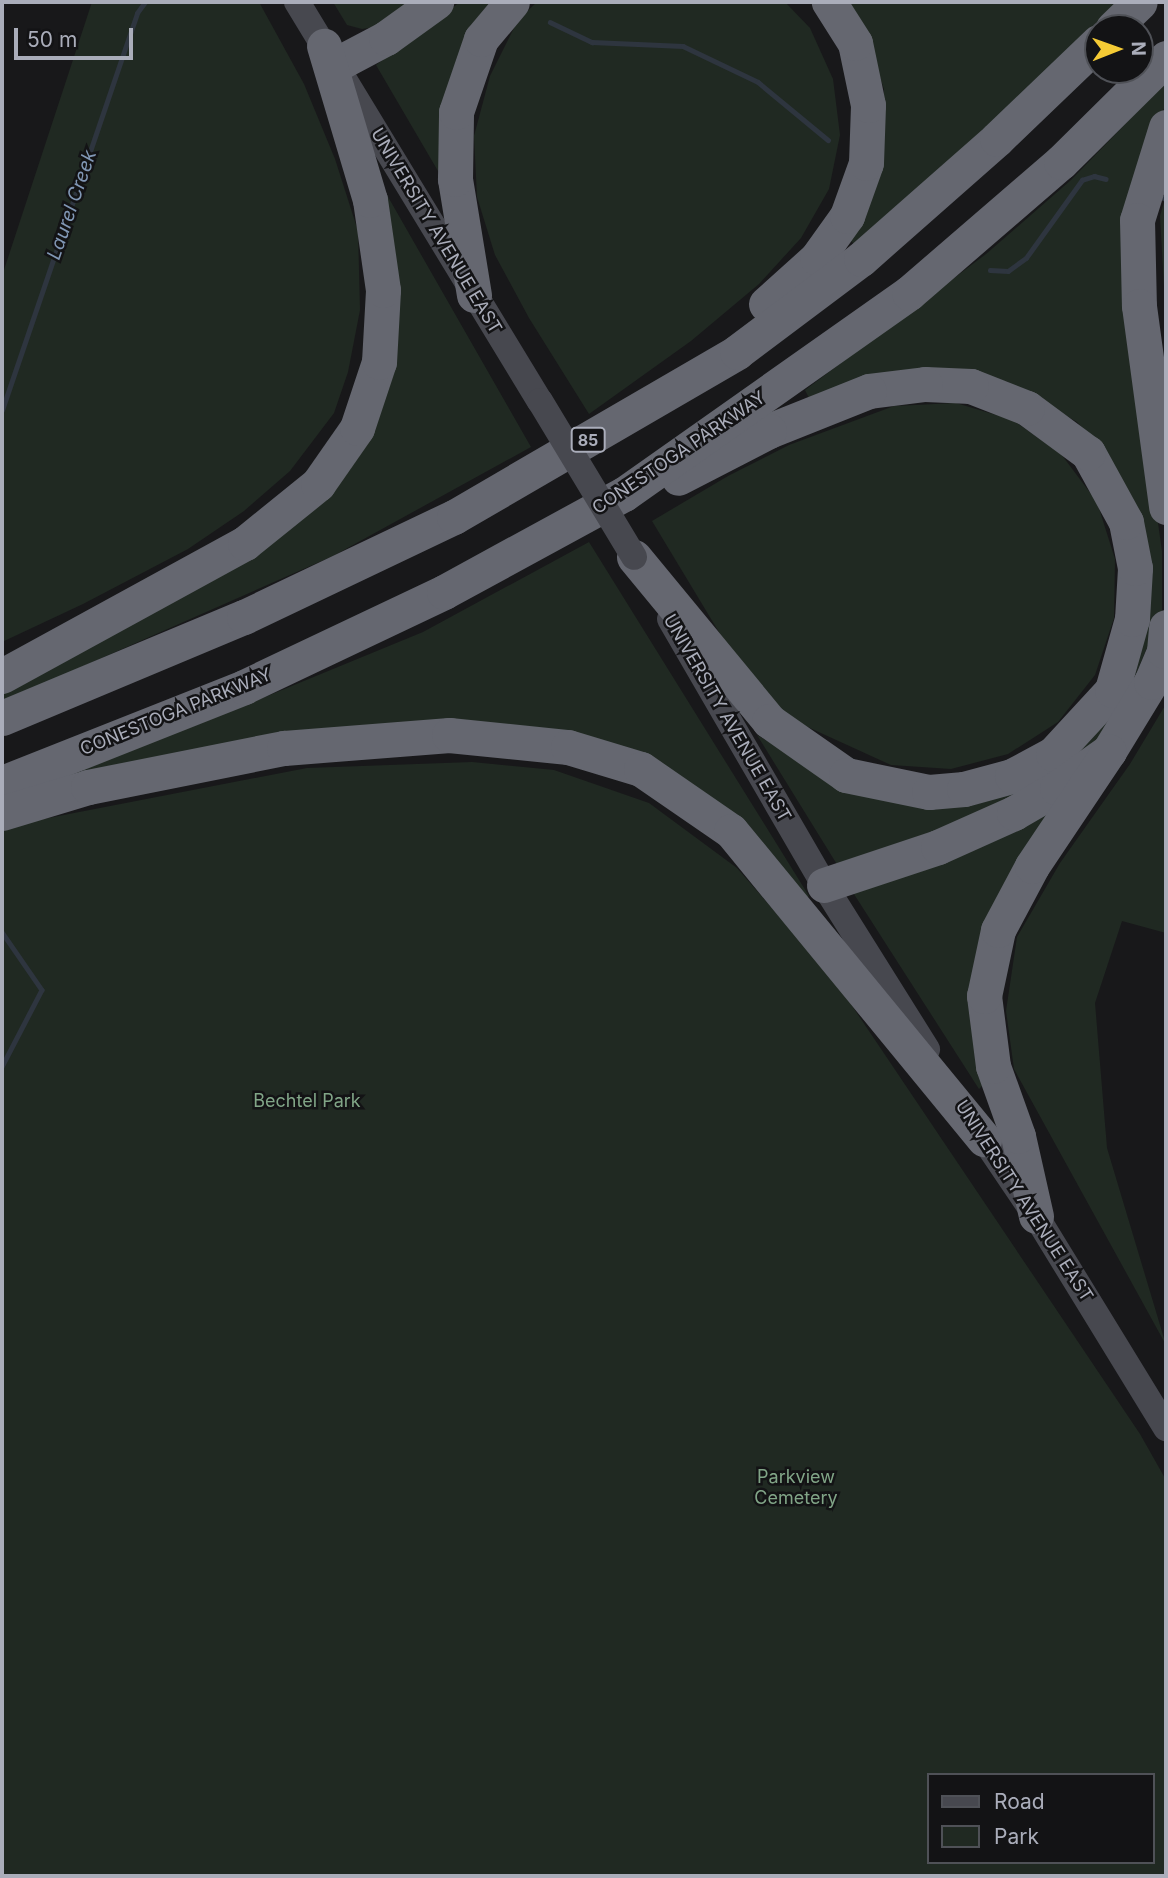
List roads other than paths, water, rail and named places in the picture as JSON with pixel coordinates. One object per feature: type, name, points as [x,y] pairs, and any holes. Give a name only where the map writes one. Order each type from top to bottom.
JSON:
[{"type":"highway","points":[[2,676],[245,543],[318,484],[357,428],[379,362],[383,289],[370,200],[330,56],[386,38],[436,2]]},
{"type":"highway","points":[[474,295],[455,179],[456,112],[481,39],[512,2]]},
{"type":"highway","points":[[642,410],[705,349],[777,296],[817,258],[846,216],[866,163],[868,105],[855,43],[829,2]]},
{"type":"highway","name":"85","points":[[2,718],[244,617],[454,517],[642,410],[737,352],[861,258],[997,139],[1084,56]]},
{"type":"highway","name":"CONESTOGA PARKWAY","points":[[2,783],[244,687],[444,592],[624,494],[909,293],[1061,162],[1166,58]]},
{"type":"highway","points":[[1166,127],[1137,220],[1139,306],[1166,507]]},
{"type":"highway","points":[[624,494],[683,477],[769,431],[869,391],[925,384],[971,386],[1027,408],[1088,453],[1126,522],[1135,568],[1132,619],[1112,690],[1054,754],[1012,776],[964,789],[929,792],[846,775],[768,722],[634,557]]},
{"type":"highway","points":[[1036,1216],[1018,1136],[993,1066],[984,996],[998,930],[1032,866],[1110,751],[1151,682],[1164,651],[1166,627]]},
{"type":"highway","points":[[2,813],[88,787],[284,748],[449,735],[568,747],[641,769],[731,831],[984,1139]]},
{"type":"highway","points":[[824,885],[938,847],[1014,813],[1057,788],[1110,751]]},
{"type":"main road","name":"UNIVERSITY AVENUE EAST","points":[[297,2],[634,557],[824,885],[984,1139],[1036,1216],[1166,1428]]},
{"type":"waterway","name":"Laurel Creek","points":[[2,410],[137,13],[145,2]]},
{"type":"waterway","points":[[550,22],[592,42],[683,46],[758,82],[828,140]]},
{"type":"waterway","points":[[990,270],[1008,271],[1026,258],[1082,180],[1094,176],[1106,179]]},
{"type":"waterway","name":"Laurel Creek","points":[[2,932],[42,990],[2,1067]]},
{"type":"park label","name":"Bechtel Park","points":[[307,1101]]},
{"type":"park label","name":"Parkview Cemetery","points":[[796,1488]]}]
